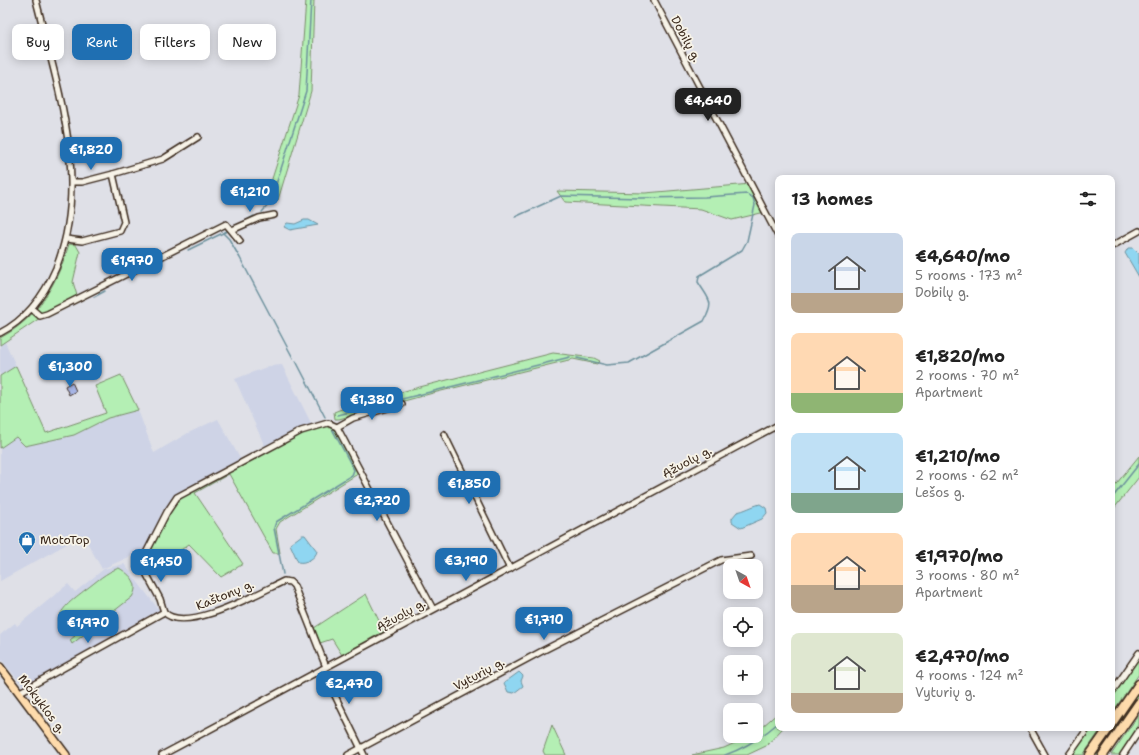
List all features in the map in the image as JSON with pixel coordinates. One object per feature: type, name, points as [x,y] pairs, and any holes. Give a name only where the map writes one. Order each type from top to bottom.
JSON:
[{"type":"highway","points":[[1115,719],[1139,684]]},
{"type":"highway","points":[[1103,755],[1139,703]]},
{"type":"highway","points":[[1090,755],[1107,731]]},
{"type":"main road","name":"Mokyklos g.","points":[[0,667],[66,755]]},
{"type":"street","points":[[0,334],[32,309],[51,279],[66,239],[72,182],[66,130],[36,0]]},
{"type":"street","name":"Dobilų g.","points":[[654,0],[775,230]]},
{"type":"street","points":[[72,182],[82,182],[163,159],[198,137]]},
{"type":"street","points":[[66,239],[82,241],[116,233],[123,227],[124,222],[113,174]]},
{"type":"street","points":[[232,230],[259,218],[274,215]]},
{"type":"street","points":[[32,309],[40,316],[47,314],[226,224],[240,241]]},
{"type":"street","points":[[1115,244],[1139,231]]},
{"type":"street","points":[[337,426],[352,418],[402,404]]},
{"type":"street","points":[[20,692],[164,612],[160,599],[147,575],[144,557],[167,512],[177,497],[301,430],[328,423],[337,426],[433,609]]},
{"type":"street","name":"Ąžuolų g.","points":[[162,755],[775,427]]},
{"type":"street","points":[[444,434],[510,569]]},
{"type":"street","name":"Vyturių g.","points":[[348,755],[544,650],[721,560],[751,556]]},
{"type":"street","name":"Kaštonų g.","points":[[164,612],[180,619],[195,618],[220,610],[284,581],[290,582],[294,586],[324,668]]},
{"type":"street","points":[[1115,688],[1139,653]]},
{"type":"street","points":[[324,668],[364,755]]},
{"type":"street","points":[[1032,731],[1045,755]]},
{"type":"street","points":[[1069,755],[1086,731]]},
{"type":"street","points":[[1123,755],[1139,731]]},
{"type":"shaded area","points":[[5,342],[16,366],[0,376],[0,345]]},
{"type":"shaded area","points":[[282,365],[313,427],[266,449],[235,379],[269,366]]},
{"type":"shaded area","points":[[138,410],[154,453],[188,433],[218,419],[242,462],[177,497],[163,510],[147,549],[102,569],[83,535],[0,581],[0,448],[16,437],[25,446],[74,435],[108,418]]},
{"type":"shaded area","points":[[124,564],[159,610],[24,687],[0,658],[0,635],[15,623],[17,626],[68,584],[75,592],[104,569]]},
{"type":"green space","points":[[306,0],[314,0],[311,91],[278,200],[270,198],[270,185],[299,95]]},
{"type":"green space","points":[[751,184],[765,212],[732,220],[701,209],[565,202],[557,191],[645,193]]},
{"type":"green space","points":[[69,244],[76,245],[80,252],[73,282],[78,299],[40,318],[0,345],[0,338],[25,320],[44,298],[52,286]]},
{"type":"green space","points":[[553,353],[594,358],[600,361],[597,364],[573,359],[433,393],[335,419],[334,412],[339,410],[408,390]]},
{"type":"green space","points":[[16,366],[46,433],[106,413],[95,386],[121,375],[138,410],[108,418],[74,435],[25,446],[16,437],[0,448],[0,376]]},
{"type":"green space","points":[[333,424],[361,472],[280,522],[276,529],[280,553],[273,553],[229,474],[195,493],[243,564],[221,577],[189,544],[147,575],[144,563],[147,549],[177,497],[301,431]]},
{"type":"green space","points":[[1139,456],[1139,477],[1115,507],[1115,485]]},
{"type":"green space","points":[[119,568],[133,580],[135,584],[132,597],[72,644],[70,640],[75,636],[65,631],[60,625],[59,619],[61,613],[72,601],[97,581]]},
{"type":"green space","points":[[366,594],[384,631],[342,655],[332,639],[320,643],[314,628]]},
{"type":"green space","points":[[1139,658],[1139,674],[1115,709],[1115,694]]},
{"type":"green space","points":[[1139,690],[1139,697],[1099,755],[1094,755],[1111,731],[1115,731],[1115,725]]},
{"type":"green space","points":[[1139,714],[1139,725],[1119,755],[1111,755]]},
{"type":"green space","points":[[775,716],[775,731],[780,731],[766,746],[747,755],[692,755],[724,748],[735,743],[763,743],[763,726]]},
{"type":"green space","points":[[552,725],[566,755],[545,755],[543,751]]},
{"type":"green space","points":[[1089,731],[1100,731],[1083,755],[1073,755]]},
{"type":"water","points":[[304,220],[309,220],[318,225],[290,230],[284,227],[287,223],[295,224]]},
{"type":"water","points":[[1128,248],[1133,248],[1139,254],[1139,277],[1125,253]]},
{"type":"water","points":[[760,504],[766,508],[767,513],[762,519],[741,528],[732,522],[732,518],[737,512]]},
{"type":"water","points":[[302,535],[305,535],[317,551],[315,556],[307,561],[298,562],[290,544]]},
{"type":"water","points":[[519,672],[523,676],[521,681],[523,686],[514,693],[508,692],[504,683]]},
{"type":"building","points":[[72,382],[76,391],[69,395],[65,386]]},
{"type":"waterway","points":[[262,212],[270,203],[306,91],[311,0]]},
{"type":"waterway","points":[[515,217],[561,196],[640,198],[705,197],[747,194],[753,198],[755,205],[747,241],[742,250],[699,276],[698,282],[708,297],[710,305],[704,321],[629,363],[607,365],[577,358]]},
{"type":"waterway","points":[[240,224],[254,216]]},
{"type":"waterway","points":[[188,250],[227,231]]},
{"type":"waterway","points":[[223,233],[229,239],[240,258],[293,358]]},
{"type":"waterway","points":[[94,297],[105,291]]},
{"type":"waterway","points":[[338,415],[570,357]]},
{"type":"waterway","points":[[296,361],[325,417]]},
{"type":"waterway","points":[[283,574],[274,528],[276,522],[352,475],[354,470],[331,427]]},
{"type":"waterway","points":[[1115,494],[1139,464]]},
{"type":"waterway","points":[[725,755],[753,742],[775,726]]},
{"type":"place","name":"MotoTop","points":[[27,555]]}]
